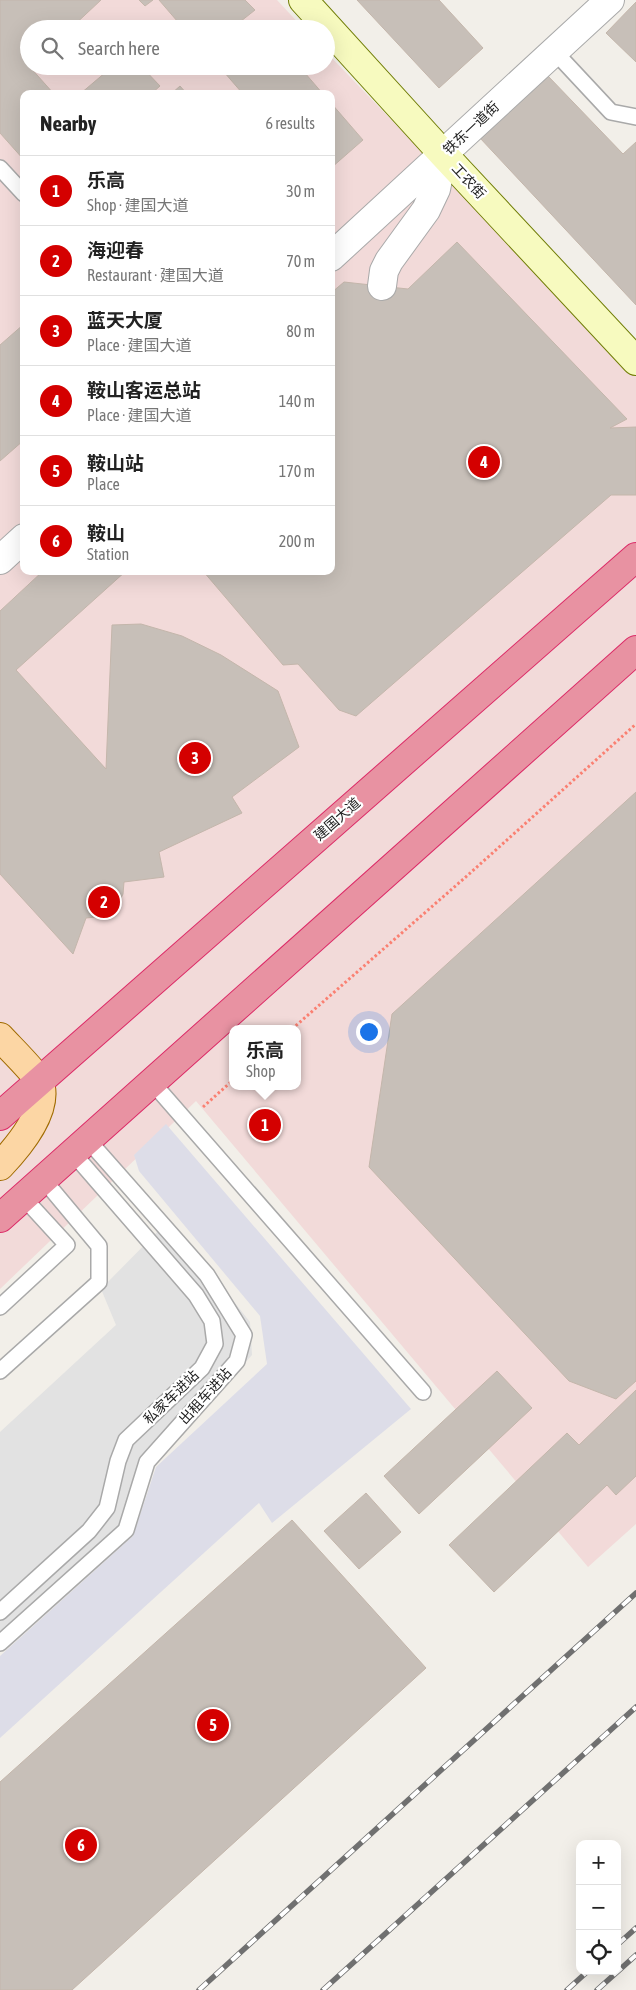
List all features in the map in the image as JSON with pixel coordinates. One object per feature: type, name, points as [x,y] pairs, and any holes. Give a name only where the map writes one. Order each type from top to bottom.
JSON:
[{"type":"highway","name":"建国大道","points":[[0,1116],[38,1080],[636,557]]},
{"type":"highway","points":[[0,1218],[79,1145],[636,650]]},
{"type":"main road","points":[[0,1037],[38,1080],[42,1097],[37,1115],[15,1150],[0,1166]]},
{"type":"street","name":"工农街","points":[[303,0],[322,20]]},
{"type":"street","name":"工农街","points":[[318,0],[448,150],[636,361]]},
{"type":"street","name":"铁东一道街","points":[[335,253],[610,0]]},
{"type":"street","name":"工农街","points":[[335,33],[636,341]]},
{"type":"street","points":[[382,286],[384,271],[389,261],[426,210],[436,189],[448,150]]},
{"type":"street","points":[[0,560],[20,542]]},
{"type":"lane","points":[[554,52],[611,112],[636,117]]},
{"type":"lane","points":[[0,168],[20,190]]},
{"type":"lane","points":[[151,1081],[423,1392]]},
{"type":"lane","name":"私家车进站","points":[[0,1612],[89,1531],[107,1508],[118,1460],[126,1440],[202,1368],[215,1344],[212,1321],[196,1295],[79,1145]]},
{"type":"lane","name":"出租车进站","points":[[0,1643],[126,1530],[147,1462],[237,1361],[244,1335],[207,1275],[79,1145]]},
{"type":"lane","points":[[0,1371],[99,1282],[99,1246],[43,1179]]},
{"type":"lane","points":[[0,1307],[67,1245],[22,1197]]},
{"type":"path","points":[[297,1025],[468,875],[636,724]]},
{"type":"path","points":[[186,1121],[229,1084]]},
{"type":"shaded area","points":[[0,0],[277,0],[296,20],[20,20],[20,75],[335,75],[335,61],[636,374],[636,1524],[588,1567],[196,1101],[0,1289]]},
{"type":"shaded area","points":[[166,1124],[411,1409],[272,1523],[259,1503],[0,1738],[0,1656],[133,1536],[156,1467],[267,1364],[260,1316],[139,1171],[134,1155]]},
{"type":"shaded area","points":[[169,1220],[250,1322],[252,1355],[150,1467],[129,1532],[0,1648],[0,1432],[116,1325],[101,1289]]},
{"type":"building","points":[[0,0],[101,0],[80,20],[20,20],[20,75],[37,75],[50,90],[20,90],[20,156],[0,133]]},
{"type":"building","points":[[139,0],[153,0],[145,6]]},
{"type":"building","points":[[159,0],[245,0],[255,10],[242,20],[176,20]]},
{"type":"building","points":[[357,0],[439,0],[483,48],[439,88]]},
{"type":"building","points":[[636,2],[636,62],[606,33]]},
{"type":"building","points":[[102,75],[150,75],[160,86],[156,90],[85,90]]},
{"type":"building","points":[[227,75],[307,75],[320,90],[240,90]]},
{"type":"building","points":[[548,76],[623,154],[636,142],[636,305],[480,138]]},
{"type":"building","points":[[180,86],[184,90],[176,90]]},
{"type":"building","points":[[335,108],[363,140],[335,164]]},
{"type":"building","points":[[457,242],[627,419],[610,428],[636,427],[636,495],[611,495],[356,716],[339,710],[298,664],[283,665],[206,575],[335,575],[335,290],[344,282],[408,289]]},
{"type":"building","points":[[20,328],[20,444],[0,461],[0,345]]},
{"type":"building","points":[[39,575],[122,575],[16,670],[106,769],[112,625],[141,624],[182,636],[221,655],[278,691],[299,747],[232,797],[242,813],[159,852],[164,877],[124,882],[123,894],[117,906],[105,916],[86,918],[73,954],[0,874],[0,611]]},
{"type":"building","points":[[636,792],[636,1381],[616,1399],[569,1381],[369,1167],[392,1014]]},
{"type":"building","points":[[497,1371],[532,1408],[419,1514],[384,1476]]},
{"type":"building","points":[[636,1390],[636,1476],[616,1495],[607,1485],[494,1592],[449,1545],[567,1433],[579,1445]]},
{"type":"building","points":[[366,1493],[401,1532],[359,1569],[324,1531]]},
{"type":"building","points":[[292,1520],[426,1668],[72,1990],[0,1990],[0,1782]]},
{"type":"railway","points":[[199,1990],[636,1593]]},
{"type":"railway","points":[[323,1990],[636,1707]]},
{"type":"railway","points":[[621,1941],[636,1928]]},
{"type":"railway","points":[[597,1990],[636,1955]]},
{"type":"railway","points":[[567,1990],[584,1975]]},
{"type":"place","name":"鞍山客运总站","points":[[484,462]]},
{"type":"place","name":"蓝天大厦","points":[[195,758]]},
{"type":"place","name":"海迎春","points":[[104,902]]},
{"type":"place","name":"乐高","points":[[265,1125]]},
{"type":"place","name":"鞍山站","points":[[213,1725]]},
{"type":"place","name":"鞍山","points":[[81,1845]]}]
